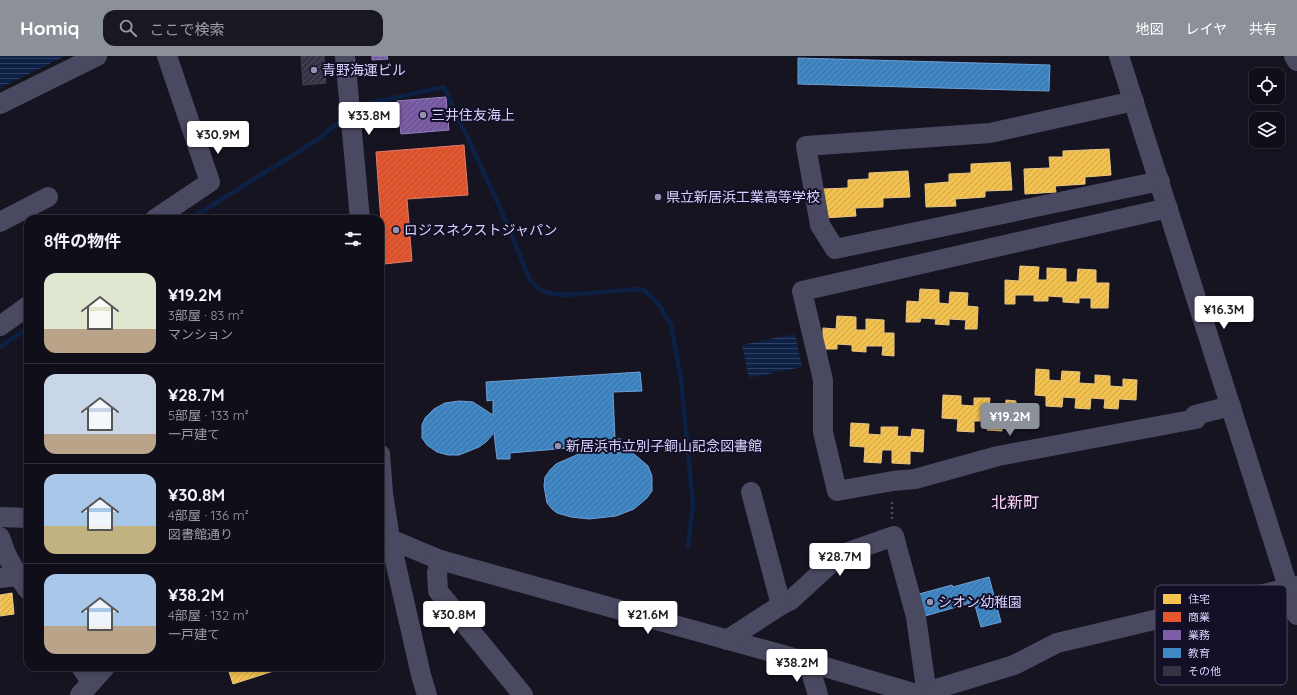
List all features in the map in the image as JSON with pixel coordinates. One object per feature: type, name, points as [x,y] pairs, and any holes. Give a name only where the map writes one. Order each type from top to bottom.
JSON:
[{"type":"street","points":[[0,104],[97,56]]},
{"type":"street","points":[[161,215],[210,182],[167,56]]},
{"type":"street","points":[[345,56],[360,215]]},
{"type":"street","points":[[1119,56],[1231,406],[1293,587],[1297,615]]},
{"type":"street","points":[[1294,56],[1297,61]]},
{"type":"street","points":[[1134,101],[990,133],[806,146],[820,225],[835,250],[1160,181]]},
{"type":"street","points":[[0,222],[48,197]]},
{"type":"street","points":[[1168,208],[802,291],[823,380],[823,432],[837,491],[893,481],[916,479],[998,456],[1196,419],[1195,415],[1231,406]]},
{"type":"street","points":[[0,326],[24,309]]},
{"type":"street","points":[[751,492],[781,605]]},
{"type":"street","points":[[384,516],[385,538],[427,695]]},
{"type":"street","points":[[0,517],[24,518]]},
{"type":"street","points":[[727,640],[791,600],[840,555],[894,536],[916,616],[927,695]]},
{"type":"street","points":[[0,537],[15,582]]},
{"type":"street","points":[[385,538],[440,560],[808,662],[920,695]]},
{"type":"street","points":[[440,560],[438,591],[523,695]]},
{"type":"street","points":[[930,695],[939,688],[1014,665],[1058,643],[1155,620]]},
{"type":"street","points":[[808,662],[818,695]]},
{"type":"street","points":[[84,681],[100,671]]},
{"type":"path","points":[[893,481],[891,515],[894,536]]},
{"type":"water","points":[[0,56],[65,56],[0,88]]},
{"type":"water","points":[[795,334],[802,367],[749,378],[742,345]]},
{"type":"building: 住宅","points":[[1109,149],[1111,175],[1085,177],[1085,184],[1055,186],[1056,192],[1025,194],[1024,169],[1050,168],[1049,157],[1063,157],[1063,151]]},
{"type":"building: 住宅","points":[[1010,162],[1012,190],[985,191],[985,197],[955,199],[956,206],[926,207],[925,184],[949,182],[949,174],[971,173],[971,164]]},
{"type":"building: 住宅","points":[[908,171],[910,197],[883,198],[883,207],[855,208],[856,216],[824,218],[823,189],[848,188],[848,180],[869,179],[869,173]]},
{"type":"building: 住宅","points":[[1020,266],[1039,267],[1038,280],[1047,280],[1047,268],[1066,269],[1066,282],[1077,282],[1078,269],[1096,270],[1096,283],[1109,283],[1108,308],[1091,308],[1091,298],[1079,298],[1079,303],[1063,302],[1063,297],[1048,296],[1048,301],[1034,301],[1034,295],[1015,295],[1015,304],[1005,304],[1005,280],[1019,281]]},
{"type":"building: 住宅","points":[[920,289],[939,290],[939,303],[949,304],[950,292],[968,293],[967,306],[978,307],[977,329],[965,329],[966,320],[949,319],[949,325],[935,324],[936,319],[921,318],[920,322],[906,322],[907,301],[919,302]]},
{"type":"building: 住宅","points":[[837,316],[856,317],[856,330],[866,330],[866,319],[884,320],[884,333],[894,333],[894,356],[882,355],[883,346],[866,346],[866,352],[852,351],[852,345],[837,344],[837,349],[823,349],[823,328],[836,329]]},
{"type":"building: 住宅","points":[[1036,369],[1049,370],[1049,380],[1061,381],[1062,371],[1080,372],[1079,383],[1095,384],[1095,375],[1110,376],[1110,386],[1123,387],[1123,379],[1137,380],[1136,400],[1119,399],[1118,409],[1104,408],[1105,399],[1091,398],[1090,409],[1075,408],[1076,398],[1063,397],[1062,407],[1046,406],[1046,396],[1035,395]]},
{"type":"building: 住宅","points":[[943,395],[961,396],[961,405],[974,406],[974,398],[990,398],[989,408],[1005,409],[1006,400],[1016,401],[1015,418],[1002,418],[1002,431],[987,430],[988,421],[974,421],[974,432],[957,431],[958,419],[942,418]]},
{"type":"building: 住宅","points":[[851,423],[869,424],[868,434],[881,435],[881,427],[898,427],[897,436],[911,437],[912,429],[924,430],[923,452],[910,451],[910,464],[892,463],[892,450],[882,450],[881,463],[864,462],[865,447],[850,446]]},
{"type":"building: 住宅","points":[[12,593],[14,614],[0,616],[0,595]]},
{"type":"building: 住宅","points":[[232,671],[274,671],[233,684],[229,672]]},
{"type":"building: 商業","name":"ロジスネクストジャパン","points":[[464,145],[468,195],[407,199],[412,261],[384,264],[384,215],[380,215],[376,152]]},
{"type":"building: 業務","points":[[372,56],[387,56],[388,59],[372,60]]},
{"type":"building: 業務","name":"三井住友海上","points":[[446,97],[449,130],[401,134],[397,101]]},
{"type":"building: 教育","points":[[798,58],[1050,65],[1049,91],[798,84]]},
{"type":"building: 教育","name":"新居浜市立別子銅山記念図書館","points":[[640,372],[642,391],[613,392],[615,439],[621,439],[621,446],[634,454],[648,466],[652,476],[652,491],[647,498],[634,509],[616,516],[589,519],[571,517],[557,513],[547,503],[544,486],[545,477],[556,464],[581,453],[580,447],[510,453],[510,459],[497,459],[494,433],[479,447],[459,455],[448,455],[437,452],[427,445],[422,438],[422,425],[425,418],[434,409],[445,403],[459,401],[473,402],[493,415],[493,400],[487,401],[486,382]]},
{"type":"building: 教育","points":[[989,577],[1001,622],[981,627],[974,602],[925,616],[919,594],[952,585],[953,587]]},
{"type":"building: その他","name":"青野海運ビル","points":[[301,56],[324,56],[326,83],[303,85]]},
{"type":"waterway","points":[[357,106],[444,87],[502,212],[530,280],[538,288],[548,293],[566,295],[641,289],[647,292],[660,306],[671,325],[681,379],[693,505],[688,546]]},
{"type":"waterway","points":[[196,215],[317,140],[339,122]]},
{"type":"waterway","points":[[0,347],[24,331]]},
{"type":"place","name":"青野海運ビル","points":[[314,70]]},
{"type":"place","name":"三井住友海上","points":[[423,115]]},
{"type":"place","name":"県立新居浜工業高等学校","points":[[658,197]]},
{"type":"place","name":"ロジスネクストジャパン","points":[[396,230]]},
{"type":"place","name":"新居浜市立別子銅山記念図書館","points":[[558,446]]},
{"type":"place","name":"シオン幼稚園","points":[[930,602]]},
{"type":"district","name":"北新町","points":[[1015,502]]}]
